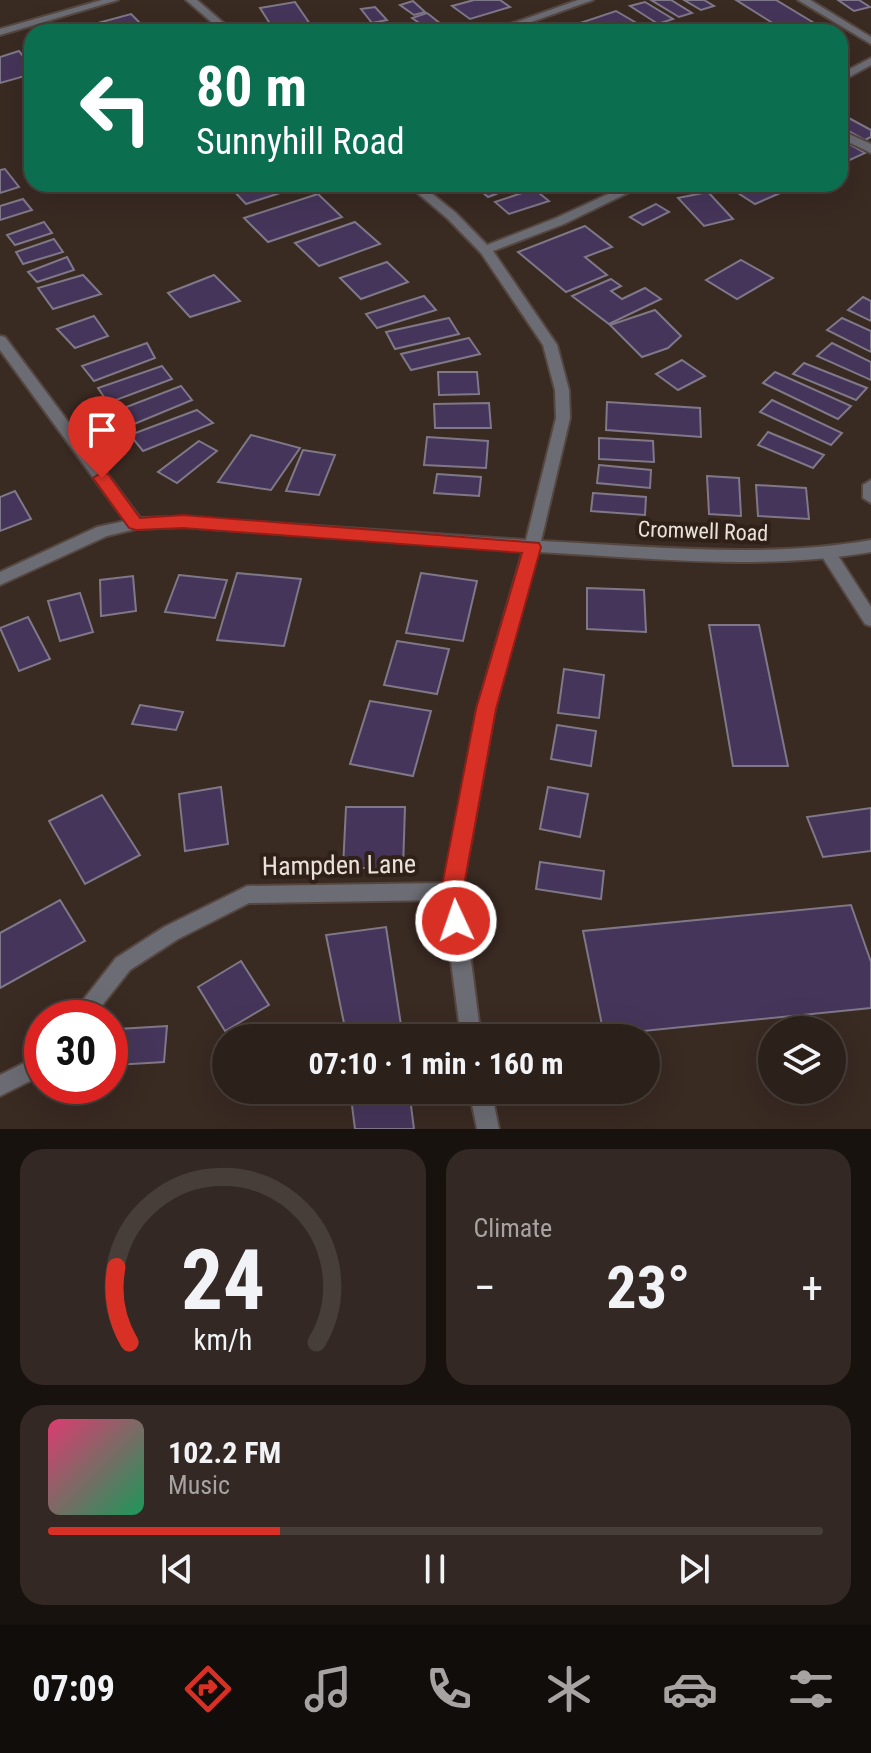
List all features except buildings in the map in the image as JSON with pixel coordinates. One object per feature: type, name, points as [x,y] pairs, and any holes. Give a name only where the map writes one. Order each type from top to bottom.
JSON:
[{"type":"street","points":[[28,24],[113,0]]},
{"type":"street","points":[[191,0],[220,24]]},
{"type":"street","points":[[541,0],[557,11]]},
{"type":"street","points":[[517,24],[588,0]]},
{"type":"street","points":[[803,0],[843,24]]},
{"type":"street","points":[[0,32],[24,25]]},
{"type":"street","points":[[848,27],[871,41]]},
{"type":"street","points":[[848,74],[871,61]]},
{"type":"street","points":[[848,137],[871,149]]},
{"type":"street","points":[[422,192],[485,250],[550,345],[562,390],[563,418],[532,547],[486,709],[452,891],[469,1024]]},
{"type":"street","points":[[485,250],[623,192]]},
{"type":"street","points":[[0,340],[136,524]]},
{"type":"street","points":[[871,485],[871,498]]},
{"type":"street","name":"Cromwell Road","points":[[0,579],[103,531],[136,524],[183,522],[532,547],[782,556],[829,555],[871,546]]},
{"type":"street","points":[[829,555],[871,620]]},
{"type":"street","name":"Hampden Lane","points":[[94,1000],[123,964],[171,933],[247,895],[452,891]]},
{"type":"street","points":[[0,1086],[24,1073]]},
{"type":"street","points":[[483,1104],[488,1129]]},
{"type":"route","points":[[102,478],[136,524],[183,522],[532,547],[486,709],[452,891],[456,921]]}]
